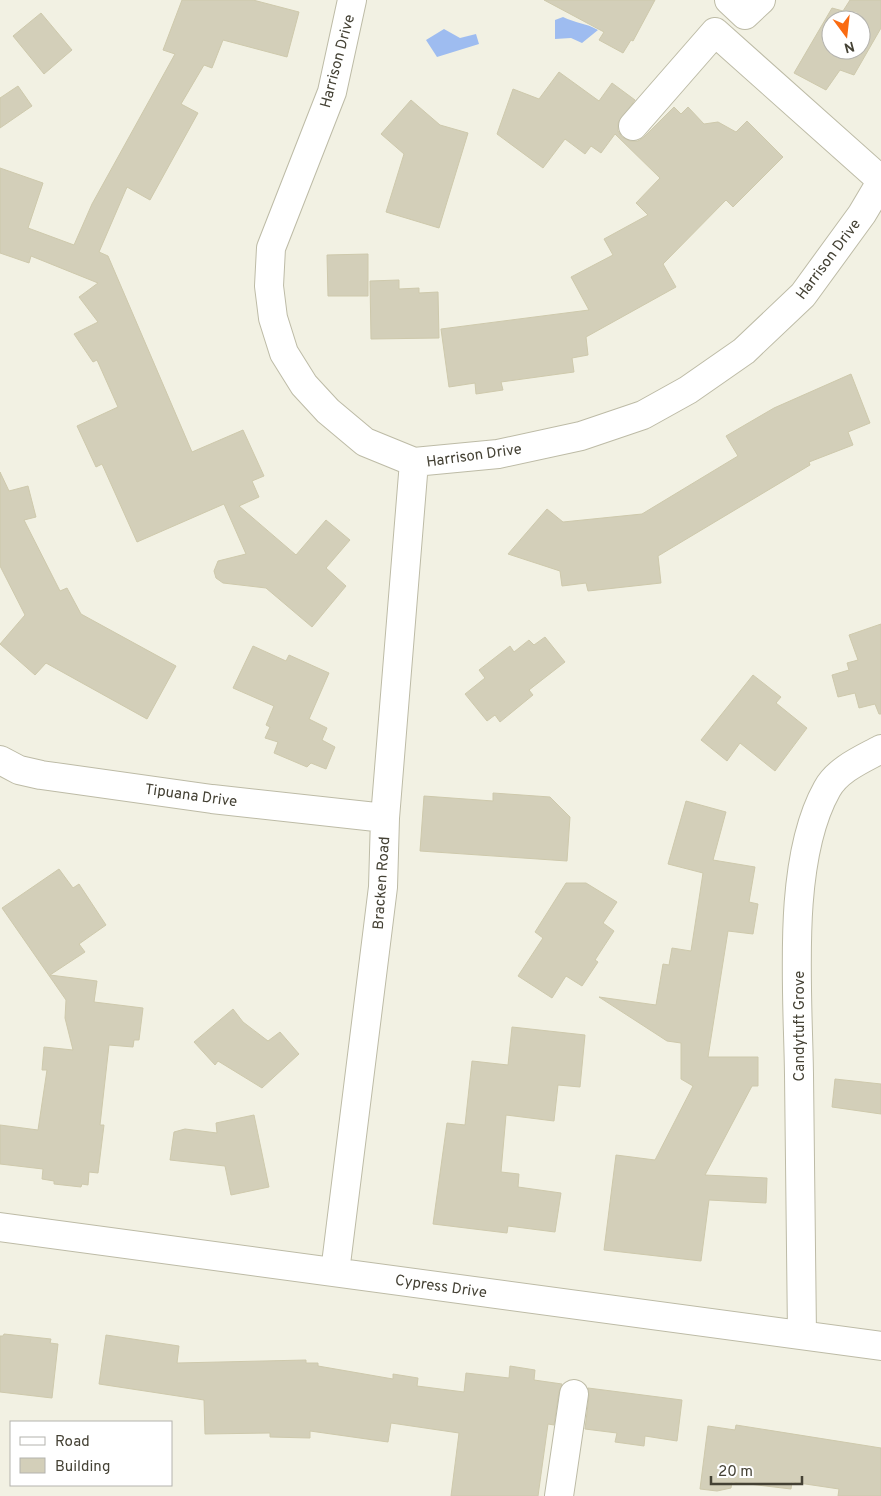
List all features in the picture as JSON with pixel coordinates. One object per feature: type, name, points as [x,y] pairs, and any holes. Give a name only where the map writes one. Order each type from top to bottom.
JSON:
[{"type":"street","name":"Harrison Drive","points":[[352,0],[332,92],[271,248],[268,286],[273,318],[284,353],[304,385],[328,411],[365,442],[414,462],[498,454],[581,436],[643,415],[688,390],[744,351],[803,295],[862,214],[881,181]]},
{"type":"street","points":[[729,0],[745,15],[761,0]]},
{"type":"street","points":[[633,126],[715,32],[881,181]]},
{"type":"street","name":"Bracken Road","points":[[335,1272],[383,887],[385,818],[414,462]]},
{"type":"street","name":"Candytuft Grove","points":[[802,1335],[798,911],[803,869],[811,827],[828,787],[847,768],[881,749]]},
{"type":"street","name":"Tipuana Drive","points":[[0,760],[19,770],[42,775],[212,799],[385,818]]},
{"type":"street","name":"Cypress Drive","points":[[0,1227],[881,1346]]},
{"type":"street","points":[[559,1496],[574,1394]]},
{"type":"water","points":[[563,17],[598,30],[582,43],[571,38],[555,39],[555,20]]},
{"type":"water","points":[[444,29],[460,38],[476,34],[479,44],[437,57],[426,40]]},
{"type":"building","points":[[182,0],[253,0],[299,12],[287,57],[223,40],[212,68],[204,65],[181,104],[198,113],[150,200],[127,187],[99,252],[108,256],[192,452],[243,430],[264,476],[252,481],[259,497],[239,506],[296,555],[326,520],[350,540],[326,568],[346,586],[312,627],[266,588],[223,583],[216,578],[214,571],[218,561],[246,554],[224,504],[137,542],[102,464],[96,467],[77,426],[118,407],[97,360],[93,362],[74,334],[98,322],[79,297],[98,283],[31,256],[29,263],[0,253],[0,168],[43,183],[28,228],[74,245],[92,204],[175,54],[163,50]]},
{"type":"building","points":[[544,0],[655,0],[633,41],[631,40],[623,53],[599,40],[604,32]]},
{"type":"building","points":[[850,0],[881,0],[881,28],[871,45],[871,10],[844,10]]},
{"type":"building","points":[[41,13],[72,50],[44,74],[13,36]]},
{"type":"building","points":[[821,27],[821,60],[863,60],[854,75],[840,70],[826,90],[794,73]]},
{"type":"building","points":[[559,72],[599,101],[612,83],[635,100],[618,123],[618,131],[622,137],[630,141],[638,141],[644,137],[674,107],[681,114],[688,107],[704,124],[718,122],[736,132],[747,121],[783,157],[733,207],[726,200],[663,264],[676,287],[586,337],[588,355],[572,358],[574,372],[501,382],[503,390],[476,394],[475,383],[449,387],[441,329],[589,310],[571,277],[613,255],[604,239],[648,215],[636,203],[660,178],[615,134],[601,153],[591,146],[585,154],[565,139],[543,168],[497,134],[513,89],[539,99]]},
{"type":"building","points":[[18,86],[32,106],[0,128],[0,98]]},
{"type":"building","points":[[411,100],[440,125],[468,133],[439,228],[386,212],[404,154],[381,134]]},
{"type":"building","points":[[368,254],[368,296],[328,296],[327,255]]},
{"type":"building","points":[[399,280],[399,289],[419,288],[419,293],[438,292],[439,338],[371,339],[370,281]]},
{"type":"building","points":[[851,374],[870,423],[848,432],[853,445],[809,462],[810,465],[658,556],[661,583],[588,591],[586,583],[562,586],[560,571],[508,554],[547,509],[563,522],[642,514],[738,456],[726,436],[774,408]]},
{"type":"building","points":[[0,472],[9,491],[28,486],[36,517],[24,520],[60,591],[67,588],[81,614],[176,666],[147,719],[46,663],[35,675],[0,644],[25,615],[0,566]]},
{"type":"building","points":[[881,624],[881,714],[879,714],[875,704],[859,708],[855,693],[838,697],[832,675],[849,670],[847,663],[858,660],[849,635]]},
{"type":"building","points":[[545,637],[565,662],[529,690],[533,695],[500,722],[495,715],[487,721],[465,694],[485,678],[479,670],[510,646],[514,652],[529,640],[534,645]]},
{"type":"building","points":[[253,646],[286,661],[289,655],[329,673],[309,719],[327,728],[322,740],[335,747],[326,769],[311,763],[307,767],[274,753],[278,742],[265,738],[270,727],[266,725],[274,706],[233,688]]},
{"type":"building","points":[[753,675],[781,697],[776,703],[807,728],[775,771],[740,743],[727,761],[701,740]]},
{"type":"building","points":[[493,793],[550,797],[570,817],[567,861],[420,851],[424,796],[493,801]]},
{"type":"building","points":[[686,801],[726,812],[713,860],[755,867],[749,902],[758,904],[753,934],[728,931],[708,1057],[758,1057],[758,1086],[752,1086],[705,1175],[767,1178],[766,1203],[709,1200],[701,1261],[604,1250],[616,1155],[655,1160],[693,1086],[681,1079],[681,1043],[667,1041],[599,997],[656,1005],[663,964],[669,965],[672,948],[691,951],[703,873],[668,864]]},
{"type":"building","points":[[59,869],[73,888],[79,884],[106,925],[79,944],[85,952],[50,975],[97,981],[94,1002],[143,1008],[139,1040],[134,1040],[133,1047],[109,1045],[100,1125],[104,1125],[98,1173],[89,1172],[88,1185],[82,1184],[81,1187],[54,1184],[54,1181],[42,1179],[43,1169],[0,1164],[0,1125],[38,1130],[47,1070],[42,1070],[44,1047],[73,1050],[65,1018],[66,1000],[2,908]]},
{"type":"building","points":[[566,883],[586,883],[617,902],[603,923],[614,931],[595,960],[598,962],[582,986],[566,976],[552,998],[518,976],[543,938],[535,932]]},
{"type":"building","points":[[233,1009],[243,1022],[268,1041],[280,1032],[299,1054],[262,1088],[218,1061],[215,1065],[194,1042]]},
{"type":"building","points":[[512,1027],[585,1035],[580,1087],[558,1085],[554,1121],[506,1115],[501,1172],[519,1174],[518,1187],[561,1193],[555,1232],[508,1226],[507,1233],[433,1224],[447,1123],[465,1125],[472,1061],[508,1065]]},
{"type":"building","points":[[835,1079],[881,1084],[881,1114],[832,1107]]},
{"type":"building","points":[[254,1115],[269,1187],[231,1195],[225,1166],[170,1160],[174,1132],[185,1129],[217,1133],[216,1123]]},
{"type":"building","points":[[4,1334],[51,1339],[50,1343],[58,1344],[52,1398],[0,1392],[0,1336]]},
{"type":"building","points":[[106,1335],[179,1346],[177,1363],[306,1360],[306,1363],[318,1363],[318,1366],[393,1379],[393,1374],[418,1378],[417,1386],[464,1392],[466,1373],[509,1378],[510,1366],[535,1370],[534,1380],[562,1384],[554,1425],[548,1424],[538,1496],[451,1496],[459,1433],[391,1423],[388,1442],[310,1431],[310,1438],[270,1437],[270,1433],[205,1434],[204,1400],[99,1384]]},
{"type":"building","points":[[588,1388],[682,1400],[677,1441],[645,1436],[644,1446],[615,1442],[617,1433],[585,1429],[589,1396]]},
{"type":"building","points":[[736,1425],[881,1448],[881,1496],[838,1496],[839,1489],[792,1482],[791,1489],[732,1482],[731,1488],[717,1491],[700,1489],[708,1426],[735,1430]]}]
